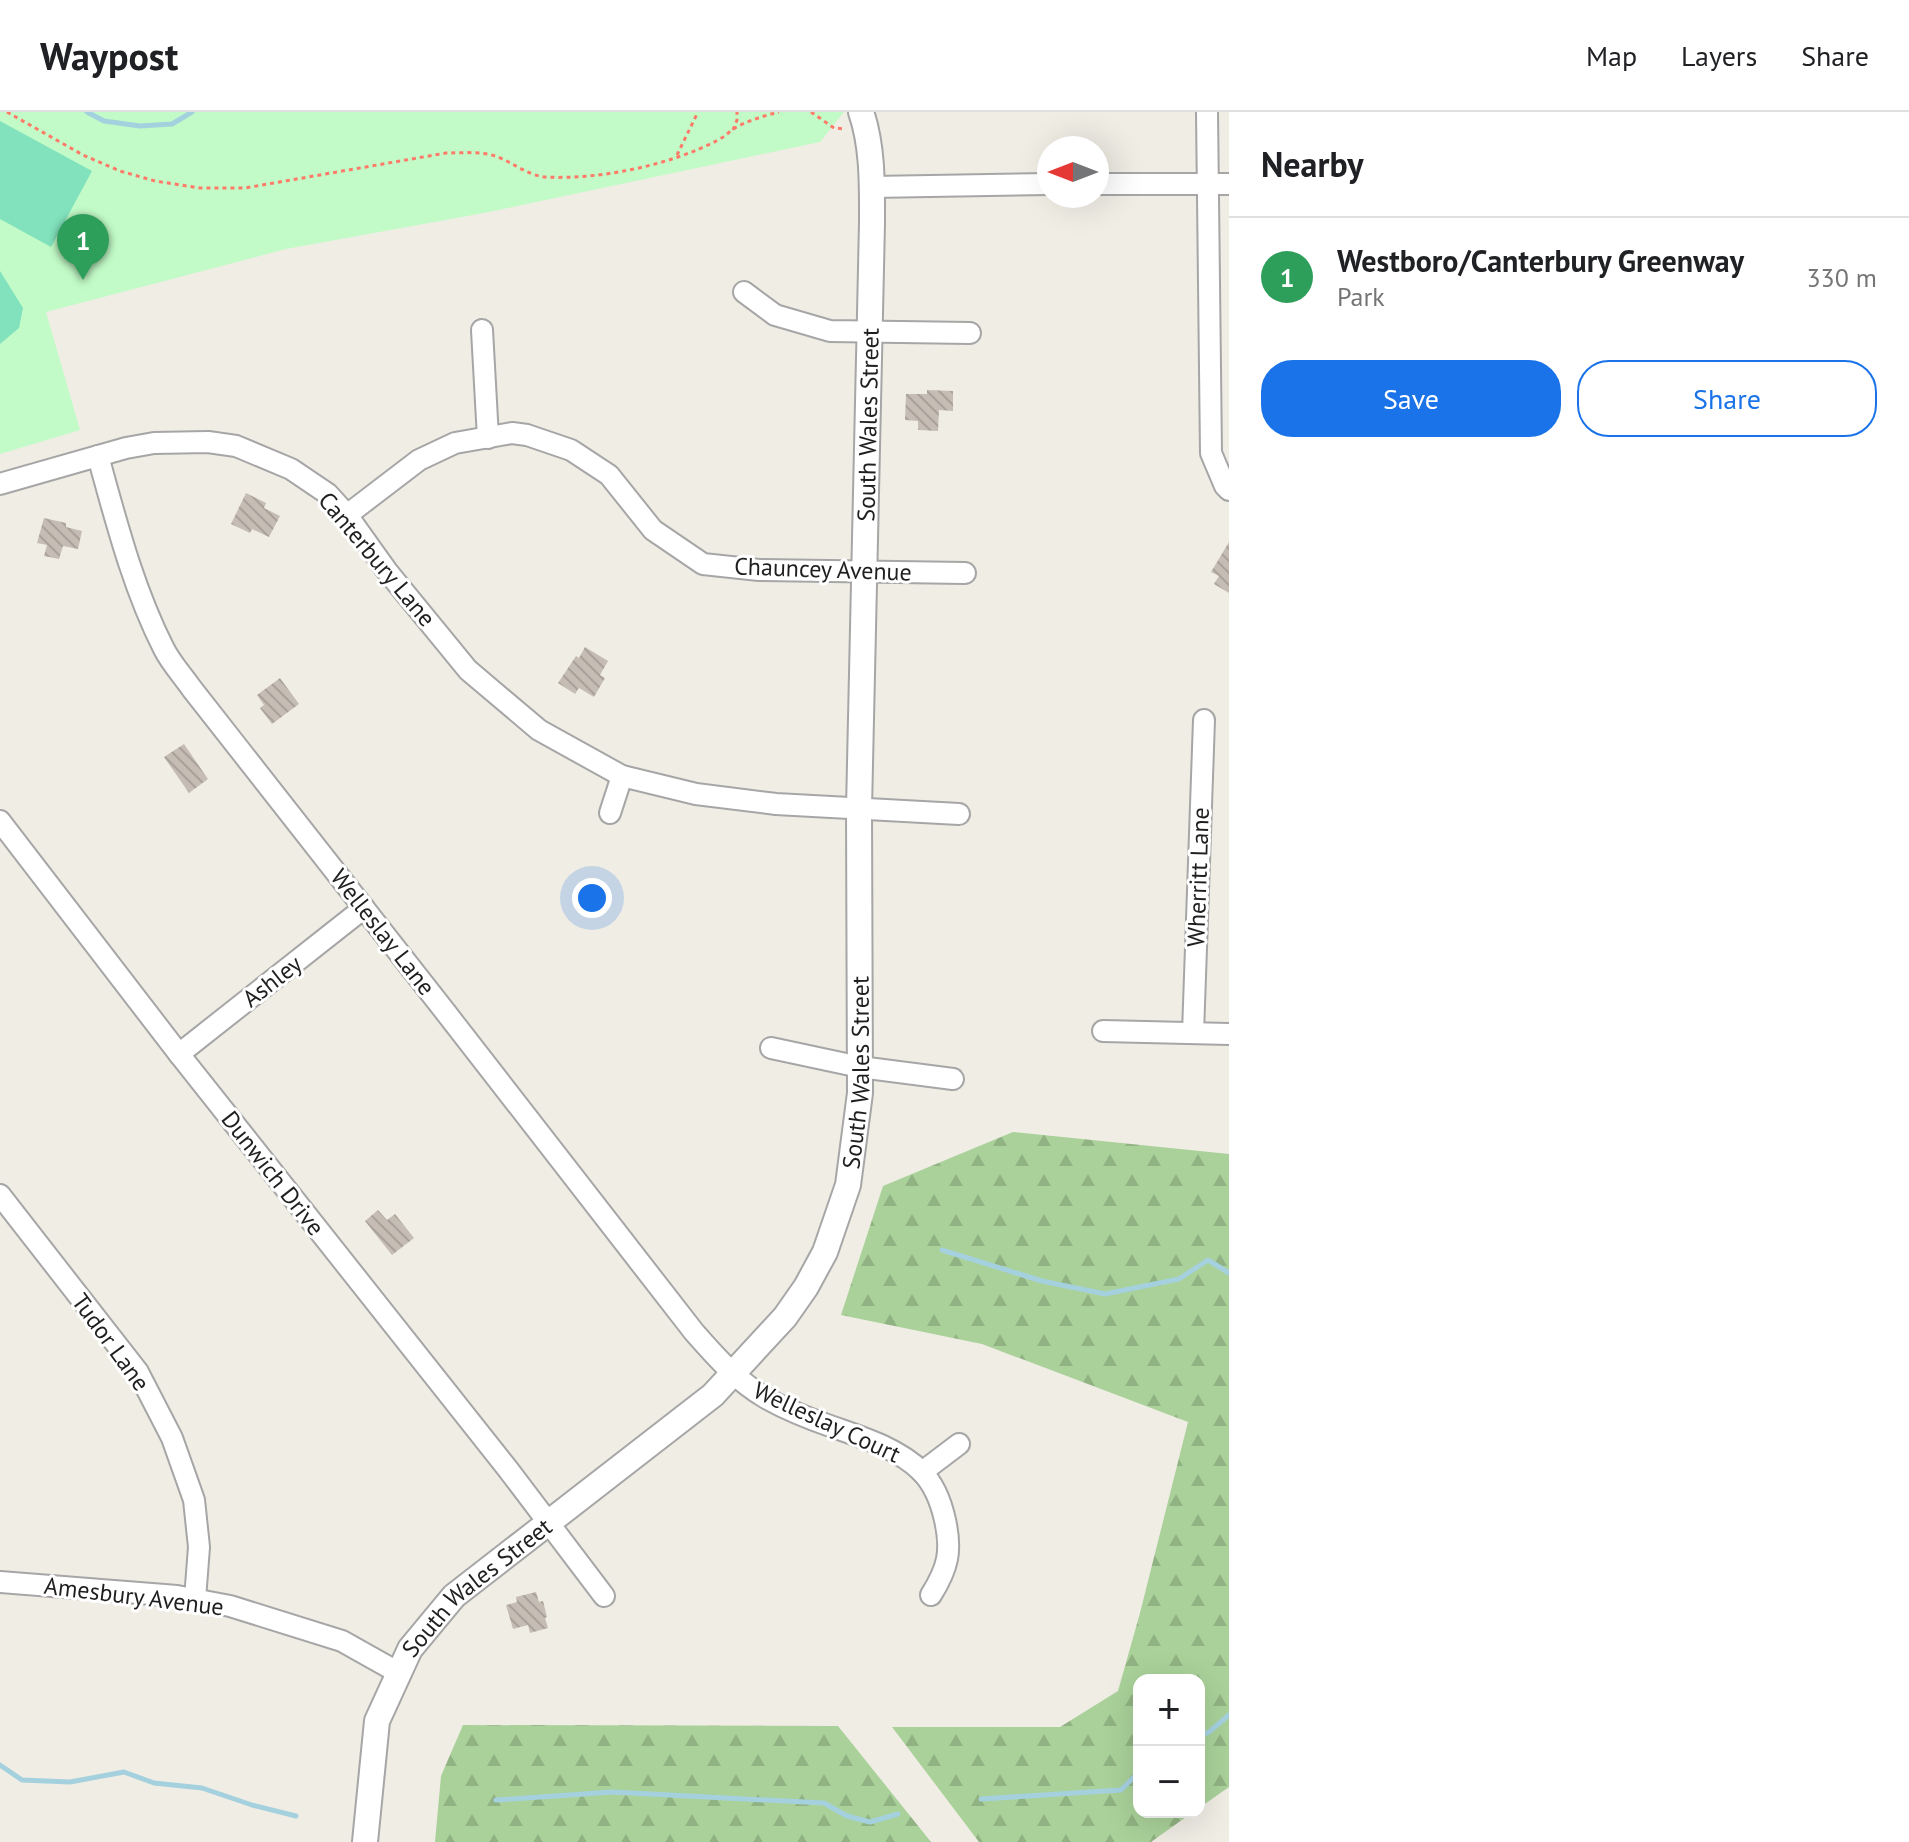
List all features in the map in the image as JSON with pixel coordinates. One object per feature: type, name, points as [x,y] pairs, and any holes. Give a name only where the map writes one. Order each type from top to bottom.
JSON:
[{"type":"street","points":[[1207,112],[1211,453],[1229,490]]},
{"type":"street","name":"South Wales Street","points":[[365,1842],[377,1721],[410,1649],[454,1596],[713,1395],[785,1317],[806,1287],[825,1252],[848,1185],[860,1093],[859,809],[872,187],[863,119]]},
{"type":"street","points":[[872,187],[1037,184]]},
{"type":"street","points":[[1109,184],[1229,184]]},
{"type":"street","points":[[744,292],[775,315],[830,331],[970,333]]},
{"type":"street","points":[[482,330],[488,438]]},
{"type":"street","name":"Chauncey Avenue","points":[[347,515],[419,460],[455,443],[512,433],[571,450],[609,475],[653,530],[703,564],[759,570],[965,573]]},
{"type":"street","name":"Canterbury Lane","points":[[0,484],[154,443],[208,442],[236,446],[291,469],[328,494],[468,670],[539,730],[622,776],[696,794],[776,804],[959,814]]},
{"type":"street","name":"Welleslay Lane","points":[[98,456],[119,535],[165,651],[694,1332],[731,1373]]},
{"type":"street","name":"Wherritt Lane","points":[[1193,1033],[1204,720]]},
{"type":"street","points":[[610,813],[622,776]]},
{"type":"street","name":"Dunwich Drive","points":[[0,821],[604,1596]]},
{"type":"street","name":"Ashley","points":[[179,1054],[364,908]]},
{"type":"street","points":[[1103,1031],[1229,1034]]},
{"type":"street","points":[[771,1048],[860,1067],[953,1079]]},
{"type":"street","name":"Tudor Lane","points":[[0,1195],[138,1372],[172,1438],[194,1500],[199,1547],[195,1599]]},
{"type":"street","name":"Welleslay Court","points":[[731,1373],[765,1397],[794,1412],[887,1448],[922,1472],[940,1502],[946,1525],[948,1556],[943,1576],[931,1595]]},
{"type":"street","name":"Welleslay Court","points":[[922,1472],[959,1444]]},
{"type":"street","name":"Amesbury Avenue","points":[[0,1582],[177,1596],[230,1606],[342,1641],[399,1673]]},
{"type":"path","points":[[7,112],[83,155],[120,171],[155,181],[200,188],[245,188],[446,153],[494,155],[530,174],[545,177],[617,172],[676,157],[721,139],[759,117],[779,112]]},
{"type":"path","points":[[676,157],[698,112]]},
{"type":"path","points":[[733,130],[737,112]]},
{"type":"path","points":[[811,112],[834,128],[843,129],[863,119]]},
{"type":"green space","points":[[0,112],[844,112],[820,142],[484,213],[286,249],[46,312],[80,430],[0,454]]},
{"type":"green space","points":[[0,121],[92,171],[51,247],[0,219]]},
{"type":"green space","points":[[0,271],[23,308],[19,328],[0,344]]},
{"type":"green space","points":[[1013,1132],[1229,1154],[1229,1787],[1205,1804],[1205,1674],[1133,1674],[1133,1818],[1185,1818],[1151,1842],[979,1842],[892,1727],[1060,1727],[1118,1691],[1188,1422],[982,1344],[841,1315],[883,1186]]},
{"type":"green space","points":[[463,1725],[838,1726],[931,1842],[435,1842],[441,1776]]},
{"type":"building","points":[[927,390],[953,391],[953,411],[939,410],[938,431],[918,430],[918,421],[905,420],[906,394],[927,394]]},
{"type":"building","points":[[246,493],[266,503],[264,508],[280,516],[269,537],[231,524]]},
{"type":"building","points":[[44,518],[82,531],[78,549],[63,546],[59,559],[44,556],[47,545],[37,543]]},
{"type":"building","points":[[1229,542],[1229,593],[1214,584],[1219,576],[1211,572]]},
{"type":"building","points":[[585,647],[608,661],[600,675],[605,678],[594,697],[579,688],[575,694],[558,683]]},
{"type":"building","points":[[280,678],[299,704],[272,724],[260,708],[264,705],[257,695]]},
{"type":"building","points":[[184,744],[208,779],[189,793],[164,757]]},
{"type":"building","points":[[378,1210],[387,1220],[395,1214],[414,1238],[392,1255],[365,1221]]},
{"type":"building","points":[[536,1592],[539,1602],[543,1601],[548,1628],[530,1633],[528,1625],[513,1629],[506,1605],[517,1602],[516,1597]]},
{"type":"waterway","points":[[87,112],[104,121],[140,126],[172,124],[192,112]]},
{"type":"waterway","points":[[942,1250],[1042,1281],[1105,1294],[1179,1279],[1208,1260],[1229,1273]]},
{"type":"waterway","points":[[1205,1734],[1229,1715]]},
{"type":"waterway","points":[[0,1765],[22,1780],[70,1782],[124,1772],[154,1783],[202,1788],[296,1816]]},
{"type":"waterway","points":[[981,1799],[1121,1790],[1133,1778]]},
{"type":"waterway","points":[[496,1800],[612,1792],[824,1803],[847,1816],[870,1822],[898,1814]]},
{"type":"place","name":"Westboro/Canterbury Greenway","points":[[83,280]]}]
